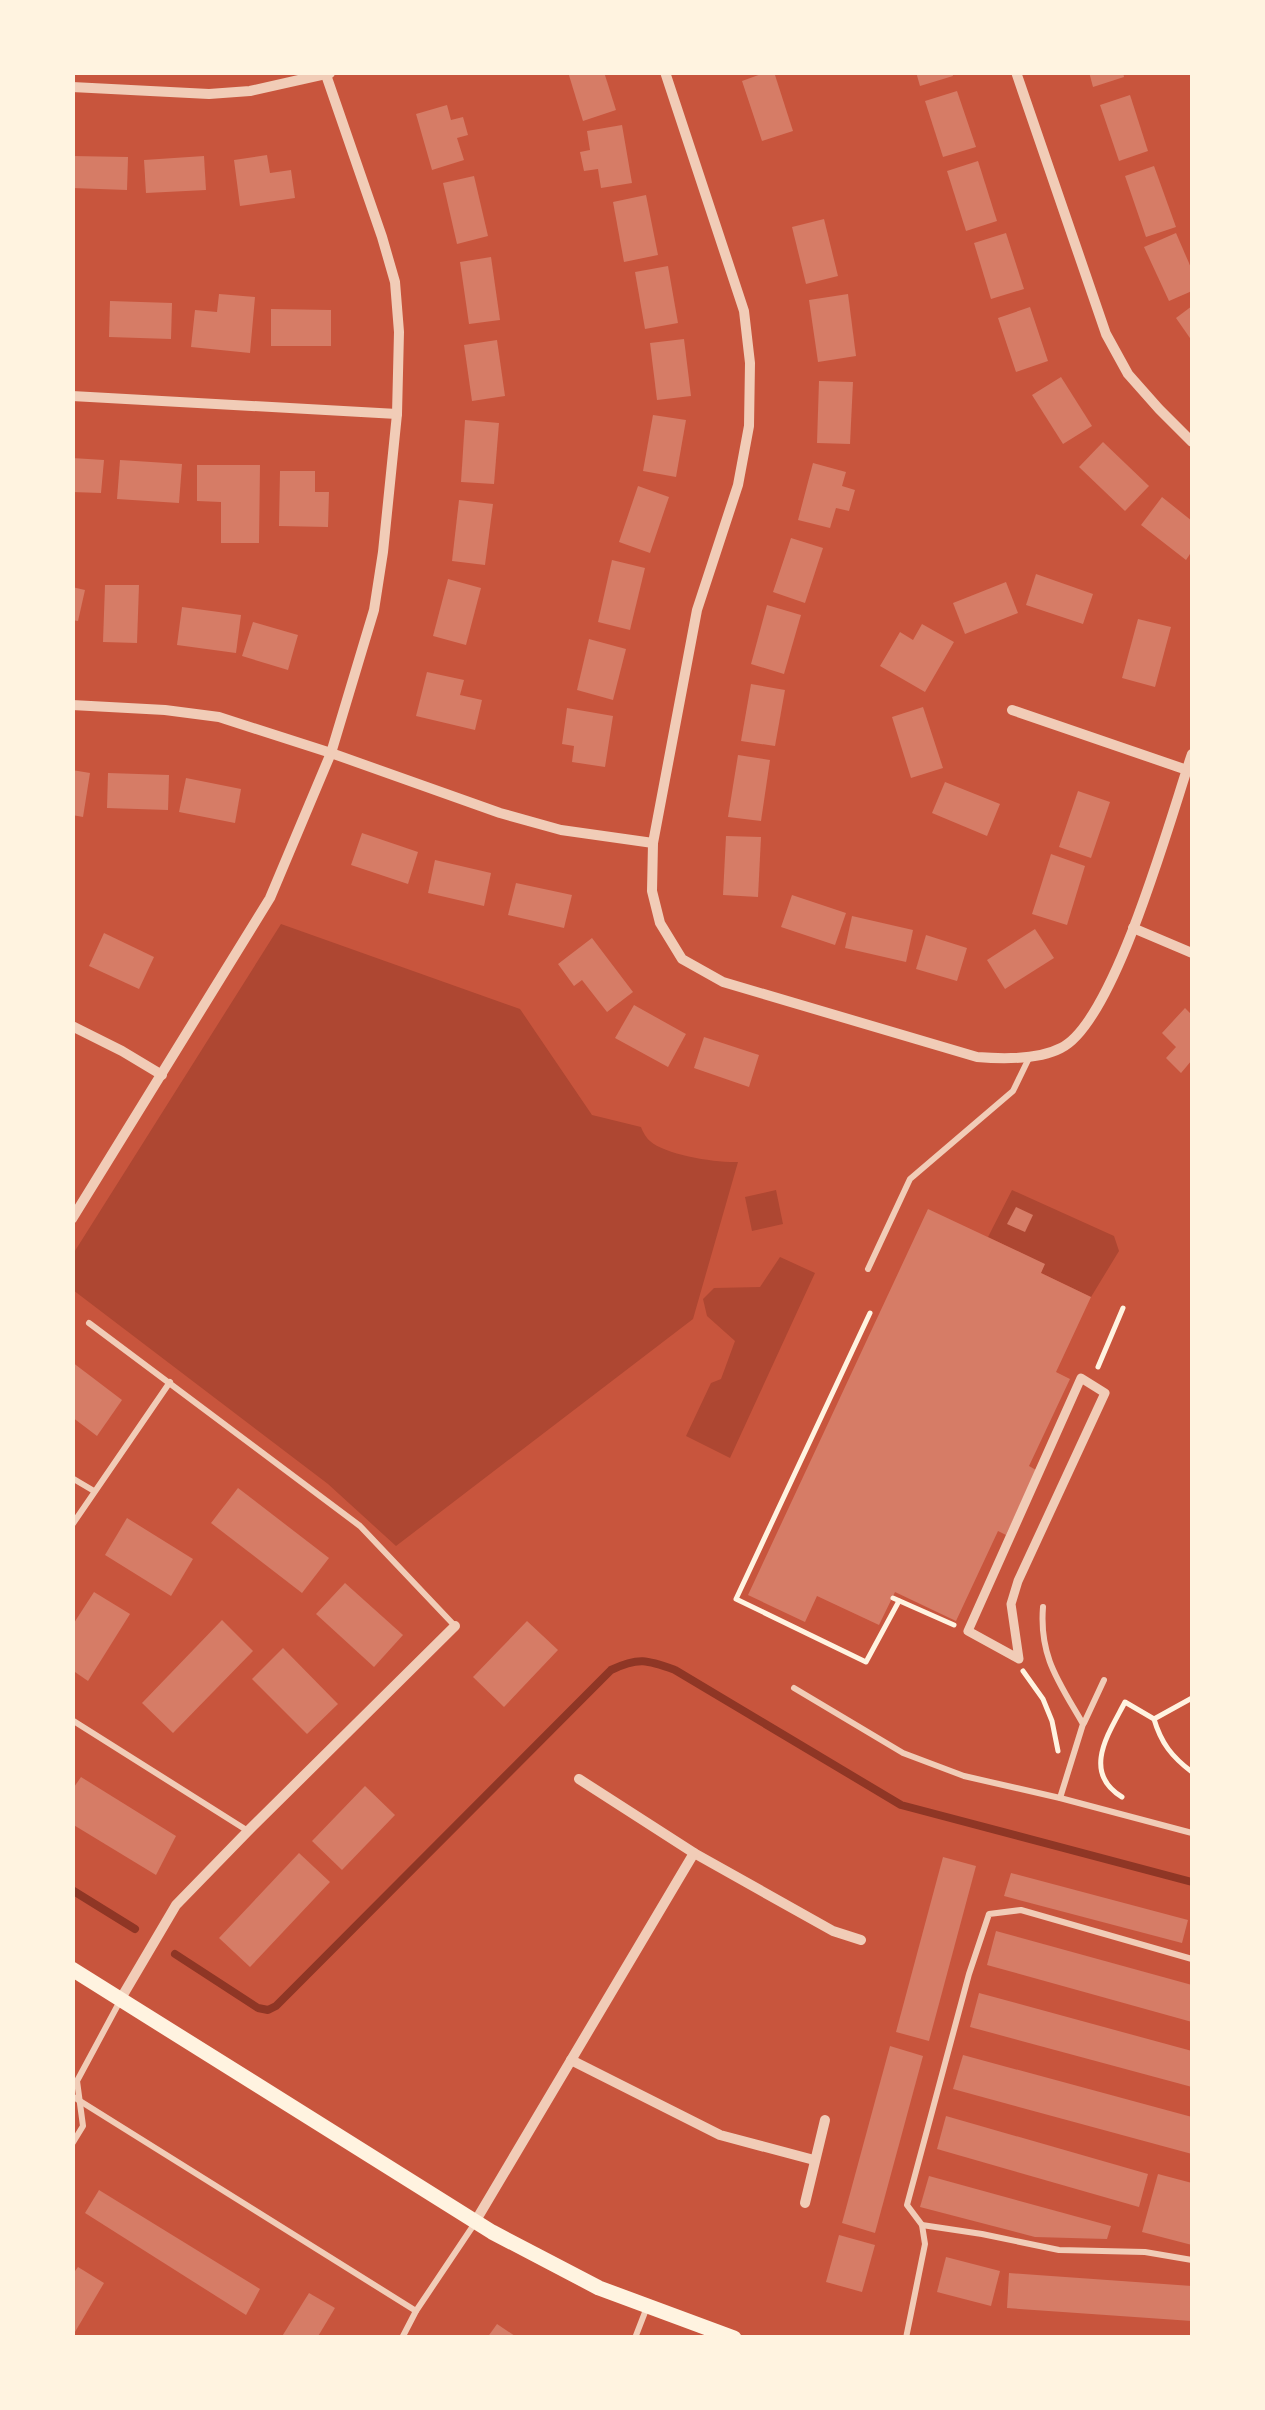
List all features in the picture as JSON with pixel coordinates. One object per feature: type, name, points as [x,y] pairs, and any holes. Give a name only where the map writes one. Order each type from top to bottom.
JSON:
[{"type":"main road","points":[[72,1970],[476,2222],[600,2288],[734,2338]]},
{"type":"street","points":[[665,72],[744,311],[750,363],[749,426],[738,486],[697,610],[653,843],[652,891],[660,923],[682,959],[723,982],[977,1057],[1004,1059],[1062,1048],[1087,1025],[1106,994],[1134,928],[1192,754]]},
{"type":"street","points":[[1016,72],[1106,334],[1128,374],[1192,442]]},
{"type":"street","points":[[72,87],[210,94],[250,92],[327,73],[395,282],[400,332],[397,414],[374,610],[331,752],[270,898],[72,1219]]},
{"type":"street","points":[[72,396],[397,414]]},
{"type":"street","points":[[72,706],[219,717],[530,822],[653,843]]},
{"type":"street","points":[[1012,710],[1187,770]]},
{"type":"street","points":[[1134,928],[1192,953]]},
{"type":"street","points":[[72,1026],[162,1075]]},
{"type":"street","points":[[1081,1378],[1106,1393],[1018,1582],[1011,1604],[1018,1659],[968,1631],[1081,1378]]},
{"type":"street","points":[[120,2000],[176,1906],[455,1626]]},
{"type":"street","points":[[579,1780],[694,1853],[833,1931],[862,1940]]},
{"type":"street","points":[[476,2222],[694,1853]]},
{"type":"street","points":[[571,2060],[720,2135],[814,2160]]},
{"type":"street","points":[[806,2202],[825,2120]]},
{"type":"lane","points":[[868,1269],[910,1179],[1013,1091],[1030,1056]]},
{"type":"lane","points":[[89,1323],[360,1526],[455,1626]]},
{"type":"lane","points":[[72,1525],[170,1382]]},
{"type":"lane","points":[[72,1478],[94,1491]]},
{"type":"lane","points":[[1042,1607],[1041,1630],[1050,1667],[1084,1724]]},
{"type":"lane","points":[[1060,1798],[1084,1724],[1104,1680]]},
{"type":"lane","points":[[794,1688],[903,1754],[964,1776],[1192,1833]]},
{"type":"lane","points":[[72,1720],[248,1831]]},
{"type":"lane","points":[[906,2338],[925,2244],[922,2225],[907,2205],[988,1914],[1021,1910],[1192,1958]]},
{"type":"lane","points":[[72,2144],[84,2126],[76,2099],[77,2081],[120,2000]]},
{"type":"lane","points":[[76,2099],[416,2312]]},
{"type":"lane","points":[[402,2338],[476,2222]]},
{"type":"lane","points":[[922,2225],[1059,2250],[1145,2252],[1192,2260]]},
{"type":"lane","points":[[636,2338],[648,2306]]},
{"type":"path","points":[[1091,1384],[1123,1308]]},
{"type":"path","points":[[870,1313],[736,1599],[866,1662],[896,1599],[968,1631]]},
{"type":"path","points":[[1018,1659],[1052,1721],[1066,1778]]},
{"type":"path","points":[[1154,1719],[1192,1698]]},
{"type":"path","points":[[1126,1798],[1111,1790],[1099,1759],[1125,1702],[1154,1719],[1160,1740],[1192,1772]]},
{"type":"shaded area","points":[[281,924],[520,1009],[592,1115],[641,1127],[657,1146],[679,1154],[738,1162],[693,1319],[396,1546],[328,1484],[73,1290],[73,1254]]},
{"type":"shaded area","points":[[776,1190],[783,1224],[752,1231],[745,1197]]},
{"type":"shaded area","points":[[1012,1190],[1114,1236],[1119,1251],[1091,1297],[1041,1273],[1044,1264],[988,1237]]},
{"type":"shaded area","points":[[780,1257],[815,1273],[730,1458],[686,1436],[711,1383],[721,1379],[735,1341],[707,1316],[703,1299],[714,1288],[760,1287]]},
{"type":"building","points":[[568,72],[604,72],[616,110],[583,121]]},
{"type":"building","points":[[774,72],[793,131],[762,141],[742,81]]},
{"type":"building","points":[[916,72],[952,72],[953,76],[920,86]]},
{"type":"building","points":[[1089,72],[1123,72],[1124,77],[1093,87]]},
{"type":"building","points":[[957,91],[976,147],[943,157],[925,101]]},
{"type":"building","points":[[1130,95],[1148,151],[1119,161],[1100,105]]},
{"type":"building","points":[[447,105],[451,120],[463,117],[468,135],[457,138],[464,160],[432,170],[416,114]]},
{"type":"building","points":[[622,125],[632,183],[601,188],[598,169],[584,171],[580,152],[590,150],[587,131]]},
{"type":"building","points":[[267,155],[270,173],[291,170],[295,198],[240,206],[234,160]]},
{"type":"building","points":[[72,156],[128,157],[127,190],[72,188]]},
{"type":"building","points":[[204,156],[206,190],[146,193],[144,160]]},
{"type":"building","points":[[978,161],[997,221],[966,231],[947,171]]},
{"type":"building","points":[[1154,166],[1176,227],[1146,237],[1125,176]]},
{"type":"building","points":[[474,176],[488,236],[457,244],[443,183]]},
{"type":"building","points":[[646,195],[658,255],[624,262],[613,202]]},
{"type":"building","points":[[824,219],[838,276],[806,284],[792,227]]},
{"type":"building","points":[[1006,233],[1024,289],[991,299],[974,243]]},
{"type":"building","points":[[1176,233],[1192,270],[1192,291],[1169,301],[1144,247]]},
{"type":"building","points":[[491,257],[500,320],[469,324],[460,262]]},
{"type":"building","points":[[668,266],[678,323],[645,329],[635,272]]},
{"type":"building","points":[[219,294],[255,297],[250,353],[191,347],[195,310],[217,312]]},
{"type":"building","points":[[848,294],[856,356],[818,362],[809,300]]},
{"type":"building","points":[[110,301],[172,303],[171,339],[109,337]]},
{"type":"building","points":[[1192,306],[1192,341],[1176,318]]},
{"type":"building","points":[[1030,307],[1048,361],[1016,372],[998,318]]},
{"type":"building","points":[[271,309],[331,310],[331,346],[271,346]]},
{"type":"building","points":[[684,339],[691,396],[657,400],[650,343]]},
{"type":"building","points":[[497,340],[505,396],[472,401],[464,345]]},
{"type":"building","points":[[1061,377],[1092,426],[1063,444],[1032,395]]},
{"type":"building","points":[[819,381],[853,382],[850,444],[817,443]]},
{"type":"building","points":[[653,415],[686,420],[676,477],[643,471]]},
{"type":"building","points":[[465,420],[499,423],[494,484],[461,482]]},
{"type":"building","points":[[1103,442],[1149,486],[1125,511],[1079,467]]},
{"type":"building","points":[[72,458],[104,460],[101,493],[72,492]]},
{"type":"building","points":[[120,460],[182,464],[179,503],[117,499]]},
{"type":"building","points":[[813,463],[846,472],[842,486],[855,490],[849,511],[836,508],[830,528],[798,520]]},
{"type":"building","points":[[197,465],[260,465],[259,543],[221,543],[221,502],[197,501]]},
{"type":"building","points":[[280,471],[315,471],[315,492],[329,492],[328,527],[279,526]]},
{"type":"building","points":[[638,486],[669,497],[650,553],[619,542]]},
{"type":"building","points":[[1162,497],[1192,521],[1192,551],[1186,560],[1141,525]]},
{"type":"building","points":[[459,500],[493,504],[485,565],[452,561]]},
{"type":"building","points":[[791,538],[823,548],[805,603],[773,592]]},
{"type":"building","points":[[612,560],[645,568],[630,630],[598,622]]},
{"type":"building","points":[[1036,574],[1093,594],[1083,624],[1026,605]]},
{"type":"building","points":[[448,579],[481,588],[466,645],[433,636]]},
{"type":"building","points":[[1006,582],[1018,613],[965,634],[953,603]]},
{"type":"building","points":[[105,585],[139,585],[137,643],[103,642]]},
{"type":"building","points":[[72,587],[85,590],[78,621],[72,620]]},
{"type":"building","points":[[767,605],[801,615],[784,674],[751,664]]},
{"type":"building","points":[[182,607],[241,615],[236,653],[177,645]]},
{"type":"building","points":[[1138,619],[1171,627],[1155,687],[1122,678]]},
{"type":"building","points":[[253,622],[298,635],[288,670],[242,656]]},
{"type":"building","points":[[922,624],[954,642],[925,692],[880,666],[900,632],[913,640]]},
{"type":"building","points":[[589,639],[626,649],[613,700],[577,690]]},
{"type":"building","points":[[427,672],[464,680],[460,695],[482,700],[475,730],[416,716]]},
{"type":"building","points":[[751,684],[785,690],[775,746],[741,741]]},
{"type":"building","points":[[923,707],[943,768],[911,778],[892,717]]},
{"type":"building","points":[[567,708],[613,716],[605,767],[572,762],[574,746],[562,744]]},
{"type":"building","points":[[738,755],[770,760],[761,821],[728,817]]},
{"type":"building","points":[[72,770],[90,773],[83,817],[72,815]]},
{"type":"building","points":[[108,773],[169,775],[168,810],[107,808]]},
{"type":"building","points":[[186,778],[241,789],[235,823],[179,812]]},
{"type":"building","points":[[945,782],[1000,804],[987,836],[932,813]]},
{"type":"building","points":[[1078,791],[1110,802],[1091,858],[1059,847]]},
{"type":"building","points":[[362,833],[418,852],[408,884],[351,865]]},
{"type":"building","points":[[726,836],[761,837],[758,897],[723,895]]},
{"type":"building","points":[[1051,854],[1085,866],[1067,925],[1032,914]]},
{"type":"building","points":[[435,860],[491,873],[484,906],[428,893]]},
{"type":"building","points":[[516,883],[572,895],[564,928],[508,915]]},
{"type":"building","points":[[792,895],[846,913],[835,945],[781,927]]},
{"type":"building","points":[[852,916],[913,930],[906,962],[845,948]]},
{"type":"building","points":[[1035,929],[1054,958],[1005,989],[987,960]]},
{"type":"building","points":[[104,933],[154,957],[139,989],[89,966]]},
{"type":"building","points":[[926,935],[967,948],[957,981],[916,969]]},
{"type":"building","points":[[592,938],[633,992],[607,1012],[582,980],[574,986],[558,964]]},
{"type":"building","points":[[634,1005],[686,1034],[668,1067],[615,1038]]},
{"type":"building","points":[[1185,1008],[1192,1015],[1192,1060],[1181,1073],[1166,1058],[1176,1047],[1162,1033]]},
{"type":"building","points":[[704,1037],[759,1055],[749,1087],[694,1068]]},
{"type":"building","points":[[1016,1207],[1033,1215],[1025,1232],[1007,1224]]},
{"type":"building","points":[[928,1209],[1045,1264],[1041,1273],[1091,1297],[1056,1372],[1070,1379],[1029,1466],[1036,1470],[1006,1535],[998,1531],[956,1621],[895,1592],[879,1625],[817,1596],[805,1622],[748,1595]]},
{"type":"building","points":[[72,1362],[122,1400],[97,1436],[72,1417]]},
{"type":"building","points":[[238,1488],[329,1558],[302,1593],[211,1523]]},
{"type":"building","points":[[127,1518],[193,1559],[171,1596],[105,1555]]},
{"type":"building","points":[[345,1583],[403,1635],[374,1667],[316,1614]]},
{"type":"building","points":[[94,1592],[130,1614],[88,1681],[72,1670],[72,1626]]},
{"type":"building","points":[[222,1620],[253,1651],[173,1733],[142,1703]]},
{"type":"building","points":[[527,1621],[558,1650],[504,1707],[473,1677]]},
{"type":"building","points":[[283,1648],[338,1704],[307,1734],[252,1679]]},
{"type":"building","points":[[81,1777],[176,1836],[156,1875],[72,1824],[72,1790]]},
{"type":"building","points":[[365,1786],[395,1815],[342,1870],[312,1841]]},
{"type":"building","points":[[299,1853],[330,1882],[250,1967],[219,1938]]},
{"type":"building","points":[[943,1857],[976,1866],[929,2041],[896,2032]]},
{"type":"building","points":[[1011,1873],[1188,1920],[1182,1943],[1004,1896]]},
{"type":"building","points":[[996,1931],[1192,1985],[1192,2022],[987,1965]]},
{"type":"building","points":[[979,1993],[1192,2051],[1192,2087],[970,2027]]},
{"type":"building","points":[[890,2046],[923,2056],[875,2233],[842,2223]]},
{"type":"building","points":[[963,2055],[1192,2117],[1192,2154],[953,2089]]},
{"type":"building","points":[[946,2116],[1148,2174],[1139,2207],[937,2149]]},
{"type":"building","points":[[1158,2174],[1192,2183],[1192,2245],[1142,2232]]},
{"type":"building","points":[[929,2176],[1111,2226],[1107,2239],[1035,2237],[920,2207]]},
{"type":"building","points":[[99,2190],[260,2289],[246,2315],[85,2213]]},
{"type":"building","points":[[839,2235],[875,2245],[862,2292],[826,2282]]},
{"type":"building","points":[[946,2257],[1000,2271],[991,2306],[937,2292]]},
{"type":"building","points":[[78,2267],[104,2283],[72,2337],[72,2275]]},
{"type":"building","points":[[1009,2273],[1192,2286],[1192,2321],[1007,2308]]},
{"type":"building","points":[[309,2293],[335,2308],[317,2338],[281,2338]]},
{"type":"building","points":[[497,2324],[518,2338],[487,2338]]},
{"type":"waterway","points":[[175,1954],[258,2008],[268,2010],[276,2006],[611,1670],[636,1662],[675,1670],[901,1805],[1192,1882]]},
{"type":"waterway","points":[[72,1890],[135,1929]]}]
